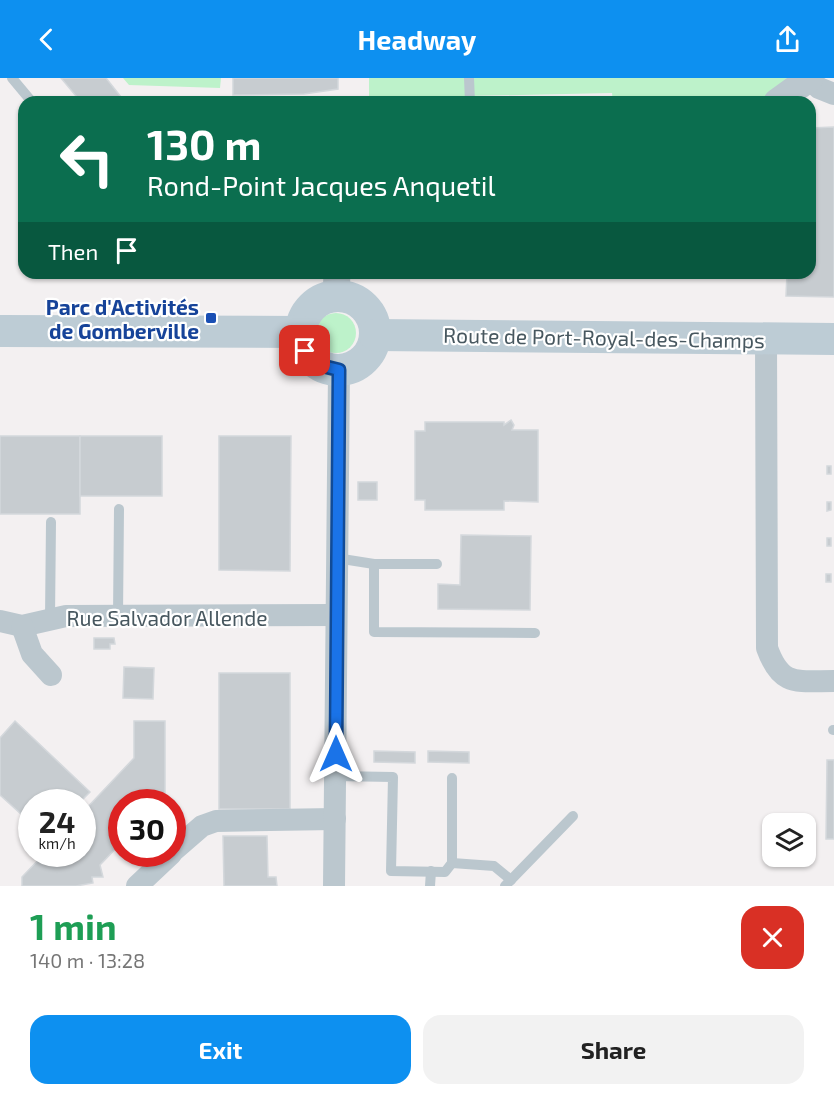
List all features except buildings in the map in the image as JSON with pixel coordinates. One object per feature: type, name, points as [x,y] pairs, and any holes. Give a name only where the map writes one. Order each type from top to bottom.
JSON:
[{"type":"main road","points":[[337,285],[364,307],[370,315],[375,335],[373,345],[360,363],[339,370],[328,369],[311,359],[302,342],[301,332],[306,314],[311,307],[327,297],[337,285]]},
{"type":"main road","points":[[0,331],[301,332]]},
{"type":"main road","name":"Route de Port-Royal-des-Champs","points":[[375,335],[834,339]]},
{"type":"street","points":[[785,96],[809,78],[819,88],[834,94]]},
{"type":"street","points":[[766,338],[767,648],[774,668],[781,675],[799,681],[834,681]]},
{"type":"street","points":[[334,886],[339,370]]},
{"type":"street","name":"Rue Salvador Allende","points":[[0,621],[22,626],[50,618],[336,615]]},
{"type":"street","points":[[22,626],[32,654],[51,675]]},
{"type":"street","points":[[186,840],[202,826],[216,821],[335,819]]},
{"type":"street","points":[[137,886],[157,867]]},
{"type":"lane","points":[[12,78],[27,96]]},
{"type":"lane","points":[[469,78],[470,96]]},
{"type":"lane","points":[[118,617],[119,509]]},
{"type":"lane","points":[[50,618],[51,522]]},
{"type":"lane","points":[[336,558],[374,564],[437,564]]},
{"type":"lane","points":[[374,564],[374,632],[535,633]]},
{"type":"lane","points":[[335,776],[393,777],[391,871],[445,872],[452,863],[452,778]]},
{"type":"lane","points":[[452,863],[494,866],[508,883],[573,816]]},
{"type":"lane","points":[[430,886],[431,871]]},
{"type":"green space","points":[[123,78],[221,78],[220,88],[129,85]]},
{"type":"green space","points":[[369,78],[794,78],[767,96],[612,96],[612,93],[369,96]]},
{"type":"green space","points":[[336,313],[350,319],[356,333],[350,347],[336,353],[322,347],[316,333],[322,319]]},
{"type":"place","name":"Parc d'Activités de Gomberville","points":[[211,318]]},
{"type":"route","points":[[305,351],[319,365],[339,370],[336,754]]}]
